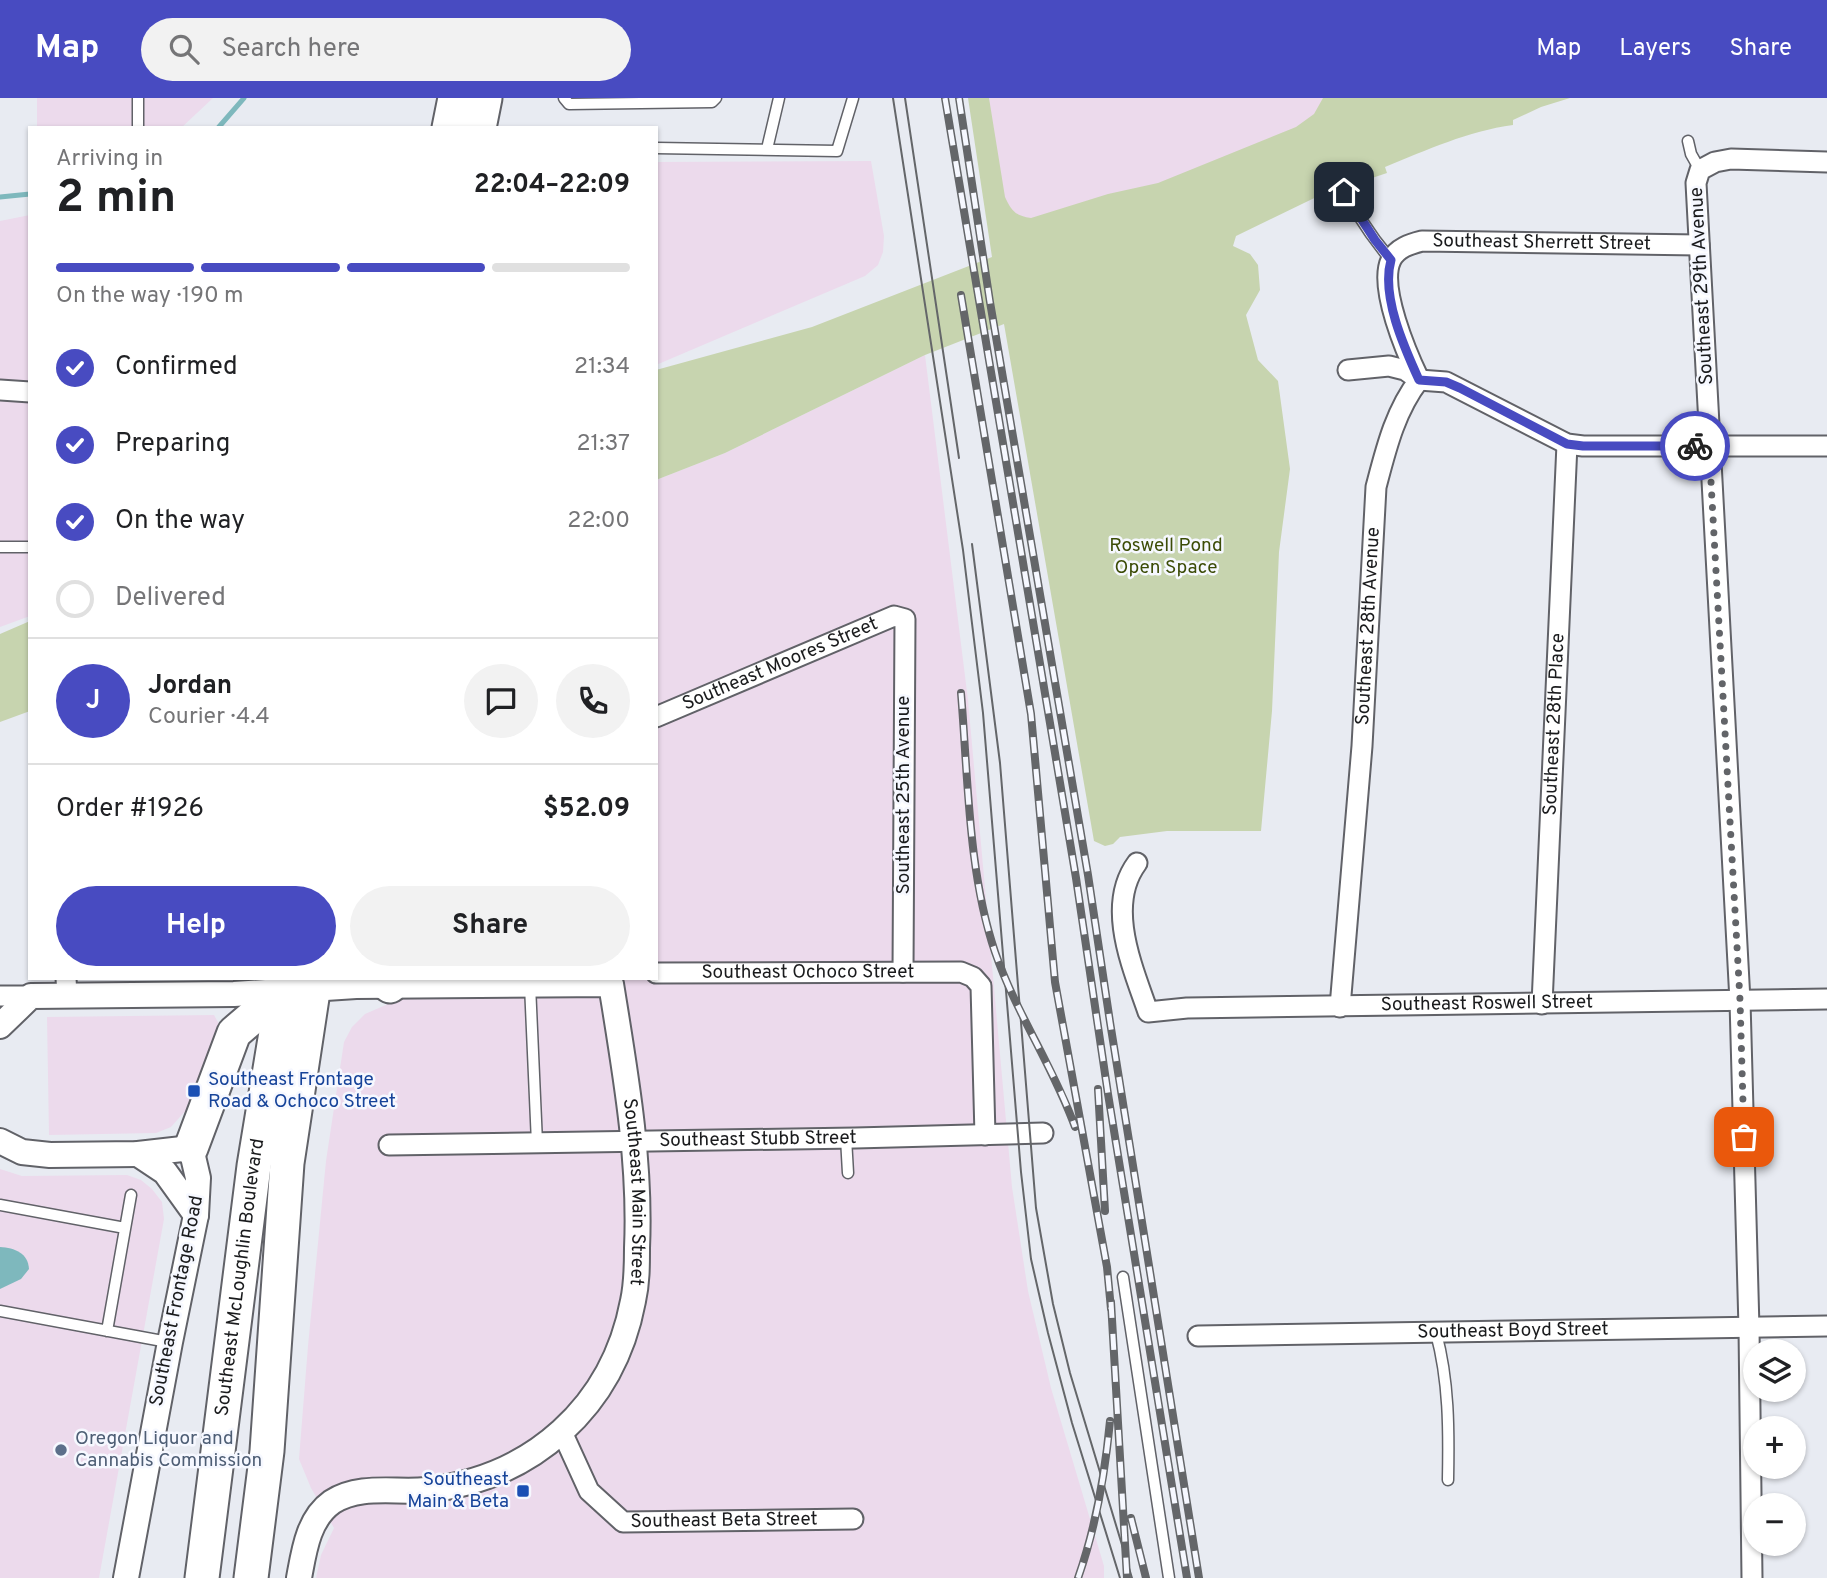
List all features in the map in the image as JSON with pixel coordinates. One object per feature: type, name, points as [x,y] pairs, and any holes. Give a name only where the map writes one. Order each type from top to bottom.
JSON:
[{"type":"highway","points":[[449,126],[455,98]]},
{"type":"highway","points":[[479,126],[485,98]]},
{"type":"highway","points":[[191,1148],[234,1033],[299,984]]},
{"type":"highway","name":"Southeast McLoughlin Boulevard","points":[[202,1578],[252,1179],[299,984]]},
{"type":"highway","name":"Southeast McLoughlin Boulevard","points":[[251,1578],[267,1451],[299,984]]},
{"type":"street","points":[[1700,170],[1715,162],[1731,159],[1827,162]]},
{"type":"street","name":"Southeast 29th Avenue","points":[[1700,170],[1696,183],[1740,1000],[1749,1328],[1752,1578]]},
{"type":"street","name":"Southeast Sherrett Street","points":[[1391,260],[1404,247],[1422,241],[1699,245]]},
{"type":"street","points":[[1391,260],[1389,277],[1397,328],[1419,380]]},
{"type":"street","points":[[1348,370],[1389,366],[1405,370],[1419,380],[1446,382],[1567,444],[1827,446]]},
{"type":"street","name":"Southeast 28th Avenue","points":[[1340,1007],[1363,746],[1377,487],[1399,412],[1407,395],[1419,380]]},
{"type":"street","points":[[0,390],[28,392]]},
{"type":"street","name":"Southeast 28th Place","points":[[1542,1004],[1567,444]]},
{"type":"street","name":"Southeast Moores Street","points":[[658,716],[894,616],[905,619]]},
{"type":"street","name":"Southeast 25th Avenue","points":[[903,972],[905,619]]},
{"type":"street","name":"Southeast Roswell Street","points":[[1137,863],[1129,874],[1123,894],[1123,926],[1132,966],[1148,1012],[1187,1009],[1827,999]]},
{"type":"street","name":"Southeast Ochoco Street","points":[[658,973],[961,972],[973,977],[981,986],[985,1135]]},
{"type":"street","points":[[0,996],[32,996],[66,987],[233,994],[299,984],[385,982],[530,985],[615,980]]},
{"type":"street","name":"Southeast Main Street","points":[[299,1578],[307,1539],[313,1526],[327,1507],[338,1499],[360,1492],[423,1490],[465,1484],[508,1468],[544,1448],[562,1432],[602,1383],[629,1321],[636,1283],[638,1233],[633,1140],[615,980]]},
{"type":"street","points":[[0,1026],[32,996]]},
{"type":"street","name":"Southeast Stubb Street","points":[[389,1145],[1043,1133]]},
{"type":"street","points":[[0,1141],[22,1152],[33,1154],[138,1154],[191,1148]]},
{"type":"street","name":"Southeast Frontage Road","points":[[126,1578],[196,1215],[198,1178],[191,1148]]},
{"type":"street","points":[[138,1154],[165,1172],[196,1215]]},
{"type":"street","name":"Southeast Boyd Street","points":[[1198,1336],[1827,1326]]},
{"type":"street","name":"Southeast Beta Street","points":[[562,1432],[589,1491],[623,1522],[853,1520]]},
{"type":"lane","points":[[138,98],[138,126]]},
{"type":"lane","points":[[564,98],[569,104],[619,104],[712,102],[716,98]]},
{"type":"lane","points":[[766,149],[779,98]]},
{"type":"lane","points":[[658,148],[837,150],[853,98]]},
{"type":"lane","points":[[1688,141],[1691,154],[1700,170]]},
{"type":"lane","points":[[1335,173],[1353,207],[1391,260]]},
{"type":"lane","points":[[0,547],[28,547]]},
{"type":"lane","points":[[530,985],[537,1143]]},
{"type":"lane","points":[[846,1138],[848,1173]]},
{"type":"lane","points":[[107,1331],[131,1195]]},
{"type":"lane","points":[[0,1205],[125,1228]]},
{"type":"lane","points":[[1123,1278],[1169,1578]]},
{"type":"lane","points":[[0,1311],[170,1342]]},
{"type":"lane","points":[[1436,1332],[1444,1361],[1448,1398],[1448,1480]]},
{"type":"shaded area","points":[[37,98],[213,98],[183,126],[37,126]]},
{"type":"shaded area","points":[[984,98],[1372,98],[1008,251]]},
{"type":"shaded area","points":[[871,161],[884,236],[883,252],[878,265],[865,276],[658,364],[658,162]]},
{"type":"shaded area","points":[[28,215],[28,617],[0,627],[0,221]]},
{"type":"shaded area","points":[[925,355],[968,700],[1012,1187],[1028,1291],[1051,1388],[1104,1566],[1104,1578],[316,1578],[321,1555],[334,1528],[311,1488],[299,1459],[326,1161],[344,1042],[352,1027],[365,1014],[388,1004],[388,980],[658,980],[658,479],[725,453]]},
{"type":"shaded area","points":[[214,1015],[219,1024],[194,1093],[187,1109],[171,1127],[156,1133],[49,1135],[47,1017]]},
{"type":"shaded area","name":"Oregon Liquor and Cannabis Commission","points":[[0,1169],[22,1176],[127,1175],[141,1180],[162,1202],[164,1219],[99,1578],[0,1578]]},
{"type":"green space","name":"Roswell Pond Open Space","points":[[968,98],[989,98],[1005,197],[1014,212],[1031,218],[1108,194],[1158,183],[1296,127],[1314,114],[1323,98],[1570,98],[1513,120],[1513,125],[1464,136],[1416,154],[1385,167],[1387,173],[1348,186],[1346,183],[1236,236],[1233,246],[1250,254],[1258,265],[1260,290],[1246,315],[1258,360],[1278,381],[1290,469],[1279,552],[1272,711],[1261,831],[1167,831],[1120,837],[1113,844],[1105,846],[1094,841],[1004,324],[925,355],[725,453],[658,479],[658,369],[812,327],[992,257]]},
{"type":"green space","points":[[28,622],[28,712],[0,722],[0,634]]},
{"type":"water","points":[[0,1247],[20,1252],[29,1269],[21,1279],[0,1289]]},
{"type":"waterway","points":[[220,126],[244,98]]},
{"type":"waterway","points":[[0,197],[28,194]]},
{"type":"tram line","points":[[893,98],[963,550],[983,713],[1021,1172],[1031,1259],[1072,1423],[1120,1578]]},
{"type":"tram line","points":[[905,98],[959,458]]},
{"type":"tram line","points":[[972,544],[1000,763],[1036,1208],[1053,1304],[1070,1373],[1132,1578]]},
{"type":"railway","points":[[945,98],[1076,878],[1108,1094],[1187,1578]]},
{"type":"railway","points":[[959,98],[990,302],[1088,875],[1199,1578]]},
{"type":"railway","points":[[961,295],[1031,714],[1055,982],[1107,1267],[1111,1309]]},
{"type":"railway","points":[[961,693],[970,824],[986,922],[1004,975],[1075,1127]]},
{"type":"railway","points":[[1098,1089],[1105,1211]]},
{"type":"railway","points":[[1111,1302],[1127,1578]]},
{"type":"railway","points":[[1078,1578],[1099,1500],[1110,1421]]},
{"type":"railway","points":[[1131,1518],[1146,1578]]},
{"type":"way so far","points":[[1695,446],[1709,446],[1740,1000],[1744,1137]]},
{"type":"place","name":"Southeast Frontage Road & Ochoco Street","points":[[194,1091]]},
{"type":"place","name":"Oregon Liquor and Cannabis Commission","points":[[61,1450]]},
{"type":"place","name":"Southeast Main & Beta","points":[[523,1491]]},
{"type":"route","points":[[1344,192],[1391,260],[1389,277],[1397,328],[1419,380],[1446,382],[1460,388],[1567,444],[1695,446]]}]
